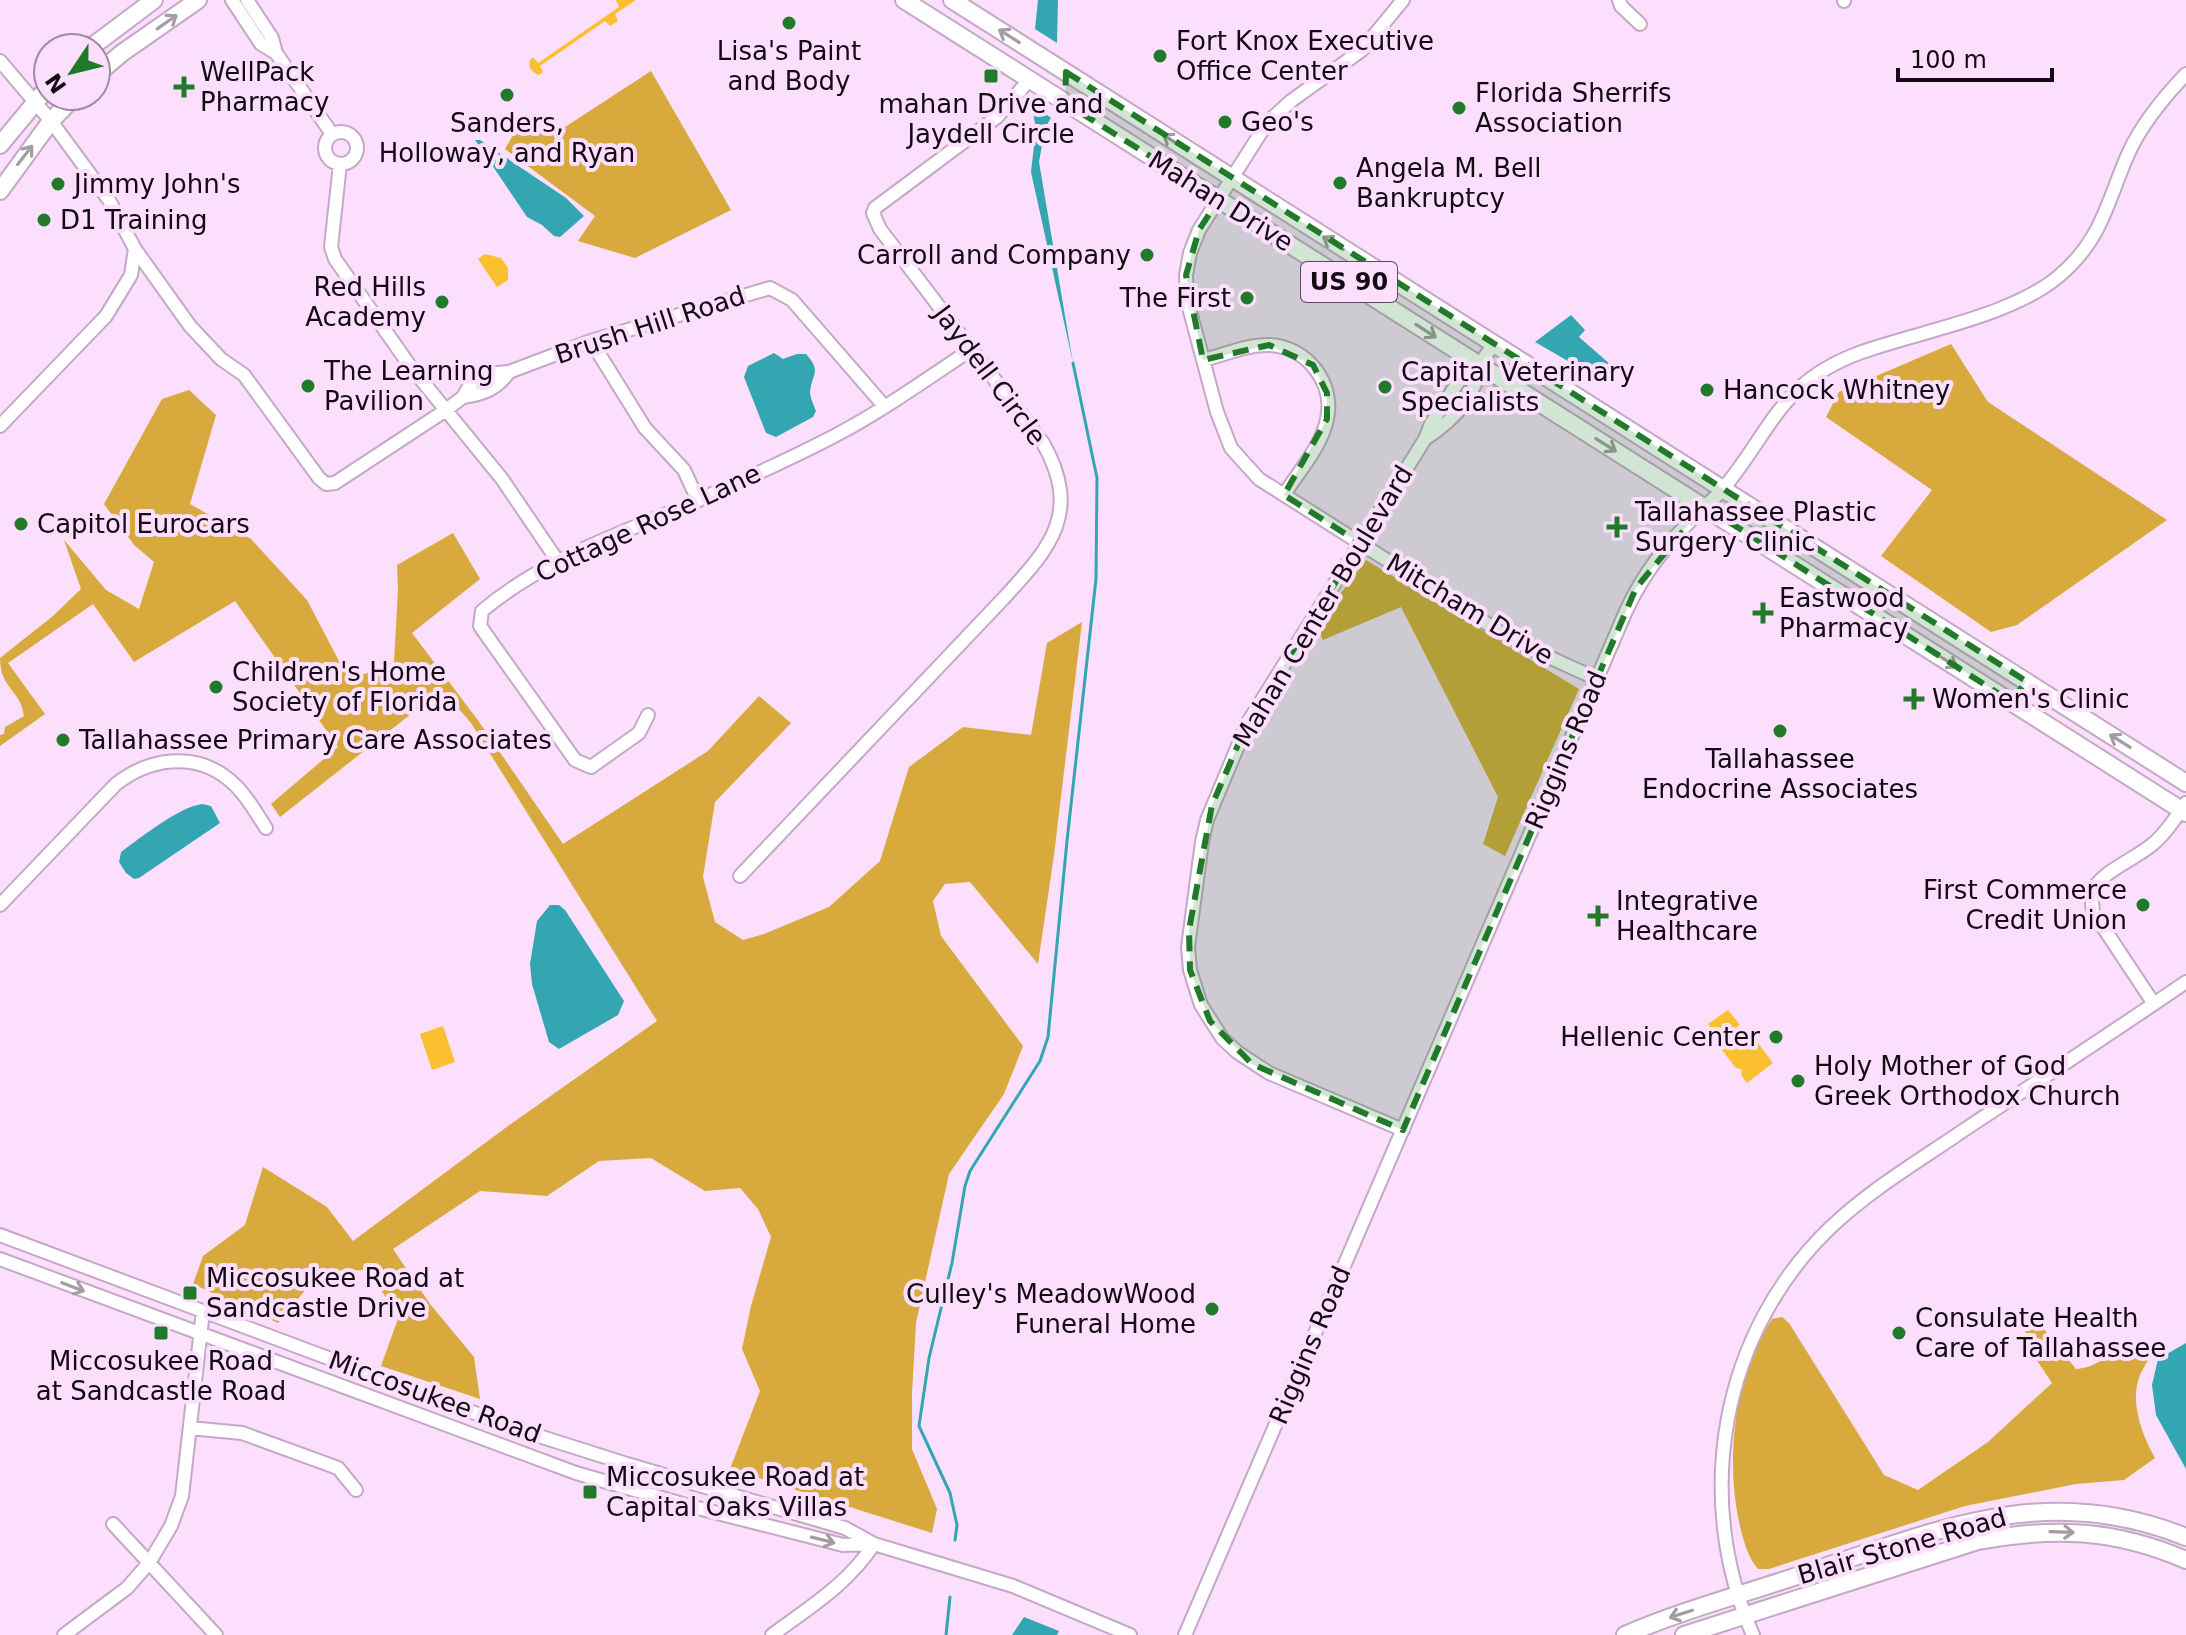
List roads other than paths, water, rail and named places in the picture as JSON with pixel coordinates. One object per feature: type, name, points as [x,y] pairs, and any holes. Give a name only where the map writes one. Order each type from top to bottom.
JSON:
[{"type":"main road","points":[[111,32],[154,0]]},
{"type":"main road","points":[[112,61],[198,0]]},
{"type":"main road","name":"Mahan Drive","points":[[904,0],[2184,809]]},
{"type":"main road","name":"Mahan Drive","points":[[952,0],[2186,783]]},
{"type":"main road","points":[[1029,80],[1066,72],[1065,103]]},
{"type":"main road","points":[[0,145],[32,105]]},
{"type":"main road","points":[[0,191],[60,112]]},
{"type":"main road","points":[[1857,604],[1873,584]]},
{"type":"main road","points":[[2012,702],[2026,681]]},
{"type":"main road","name":"Blair Stone Road","points":[[1625,1635],[1958,1525],[2016,1512],[2091,1512],[2133,1519],[2186,1537]]},
{"type":"main road","name":"Blair Stone Road","points":[[1684,1635],[1978,1541],[2019,1533],[2094,1533],[2131,1540],[2186,1560]]},
{"type":"street","points":[[232,0],[261,44],[276,53]]},
{"type":"street","points":[[247,0],[272,38],[276,53],[332,134]]},
{"type":"street","name":"Mitcham Drive","points":[[1403,0],[1362,50],[1291,101],[1267,123],[1199,230],[1186,275],[1187,300],[1217,412],[1231,448],[1248,469],[1284,495],[1529,648],[1597,679]]},
{"type":"street","points":[[1619,0],[1621,6],[1640,24]]},
{"type":"street","points":[[0,61],[32,100]]},
{"type":"street","name":"Riggins Road","points":[[1185,1635],[1646,572],[1664,548],[1722,490],[1773,415],[1803,385],[1861,352],[2013,305],[2058,278],[2089,244],[2103,220],[2138,137],[2162,100],[2186,74]]},
{"type":"street","name":"Jaydell Circle","points":[[740,876],[991,612],[1050,543],[1061,507],[1058,477],[1051,457],[880,229],[873,213],[875,208],[997,117],[1029,80]]},
{"type":"street","points":[[0,426],[106,316],[131,275],[135,249],[109,200],[43,112]]},
{"type":"street","points":[[344,132],[354,138],[354,157],[350,161],[340,164],[326,155],[325,143],[332,134],[344,132]]},
{"type":"street","points":[[340,164],[331,247],[335,259],[410,366],[502,479],[557,560]]},
{"type":"street","name":"Brush Hill Road","points":[[135,249],[190,326],[221,359],[244,375],[326,484],[335,483],[463,397],[490,391],[502,383],[509,372],[591,341],[770,288],[792,300],[885,407]]},
{"type":"street","points":[[591,341],[645,428],[684,470],[698,500]]},
{"type":"street","name":"Mahan Center Boulevard","points":[[1403,1130],[1269,1073],[1237,1052],[1222,1038],[1201,1005],[1190,970],[1188,947],[1202,842],[1212,805],[1247,724],[1425,439],[1445,426],[1465,402],[1478,381],[1479,365],[1494,344]]},
{"type":"street","points":[[1203,360],[1269,345],[1303,356],[1319,373],[1327,393],[1327,419],[1316,444],[1284,495]]},
{"type":"street","name":"Cottage Rose Lane","points":[[648,715],[639,733],[591,767],[575,760],[480,626],[482,611],[557,560],[698,500],[837,435],[972,349]]},
{"type":"street","points":[[0,905],[116,784],[152,763],[181,761],[211,768],[240,790],[266,828]]},
{"type":"street","points":[[2154,1004],[2093,912],[2090,899],[2095,886],[2152,845],[2184,809]]},
{"type":"street","points":[[1753,1635],[1738,1596],[1724,1540],[1721,1506],[1724,1436],[1734,1388],[1746,1352],[1763,1315],[1789,1275],[1831,1227],[1864,1199],[2186,982]]},
{"type":"street","name":"Miccosukee Road","points":[[0,1235],[469,1411],[627,1464],[845,1528],[874,1544],[1013,1586],[1130,1635]]},
{"type":"street","name":"Miccosukee Road","points":[[0,1259],[453,1429],[619,1486],[843,1545],[874,1544]]},
{"type":"street","points":[[64,1635],[127,1588],[149,1563],[171,1526],[182,1496],[203,1311]]},
{"type":"street","points":[[190,1428],[242,1433],[338,1468],[356,1490]]},
{"type":"street","points":[[619,1486],[627,1464]]},
{"type":"street","points":[[113,1524],[216,1635]]},
{"type":"street","points":[[772,1635],[839,1587],[861,1564],[874,1544]]},
{"type":"water","points":[[1038,0],[1058,0],[1057,43],[1035,29]]},
{"type":"water","points":[[1031,103],[1051,118],[1045,128],[1039,162],[1073,363],[1031,172],[1036,128]]},
{"type":"water","points":[[475,140],[480,140],[566,198],[584,216],[560,237],[554,236],[527,217]]},
{"type":"water","points":[[1571,315],[1585,330],[1579,337],[1611,365],[1599,379],[1535,342]]},
{"type":"water","points":[[774,353],[783,359],[806,354],[811,360],[815,373],[810,394],[816,411],[813,417],[776,437],[766,433],[744,377],[748,366]]},
{"type":"water","points":[[202,804],[211,806],[220,823],[139,878],[134,879],[126,873],[119,862],[121,852],[171,817]]},
{"type":"water","points":[[550,905],[559,905],[565,910],[624,1001],[618,1015],[559,1049],[549,1042],[532,984],[530,964],[537,921]]},
{"type":"water","points":[[2186,1343],[2186,1469],[2156,1415],[2152,1385],[2158,1359]]},
{"type":"water","points":[[1024,1617],[1059,1631],[1057,1635],[1012,1635]]},
{"type":"waterway","points":[[955,1540],[957,1525],[950,1493],[919,1426],[929,1358],[952,1263],[965,1186],[970,1171],[1040,1061],[1048,1037],[1096,579],[1097,478],[1073,363]]},
{"type":"waterway","points":[[946,1635],[950,1597]]},
{"type":"place","name":"Lisa's Paint and Body","points":[[789,23]]},
{"type":"place","name":"Fort Knox Executive Office Center","points":[[1160,56]]},
{"type":"place","name":"mahan Drive and Jaydell Circle","points":[[991,76]]},
{"type":"place","name":"WellPack Pharmacy","points":[[184,87]]},
{"type":"place","name":"Sanders, Holloway, and Ryan","points":[[507,95]]},
{"type":"place","name":"Florida Sherrifs Association","points":[[1459,108]]},
{"type":"place","name":"Geo's","points":[[1225,122]]},
{"type":"place","name":"Angela M. Bell Bankruptcy","points":[[1340,183]]},
{"type":"place","name":"Jimmy John's","points":[[58,184]]},
{"type":"place","name":"D1 Training","points":[[44,220]]},
{"type":"place","name":"Carroll and Company","points":[[1147,255]]},
{"type":"place","name":"The First","points":[[1247,298]]},
{"type":"place","name":"Red Hills Academy","points":[[442,302]]},
{"type":"place","name":"The Learning Pavilion","points":[[308,386]]},
{"type":"place","name":"Capital Veterinary Specialists","points":[[1385,387]]},
{"type":"place","name":"Hancock Whitney","points":[[1707,390]]},
{"type":"place","name":"Capitol Eurocars","points":[[21,524]]},
{"type":"place","name":"Tallahassee Plastic Surgery Clinic","points":[[1617,527]]},
{"type":"place","name":"Eastwood Pharmacy","points":[[1763,613]]},
{"type":"place","name":"Children's Home Society of Florida","points":[[216,687]]},
{"type":"place","name":"Women's Clinic","points":[[1914,699]]},
{"type":"place","name":"Tallahassee Endocrine Associates","points":[[1780,731]]},
{"type":"place","name":"Tallahassee Primary Care Associates","points":[[63,740]]},
{"type":"place","name":"First Commerce Credit Union","points":[[2143,905]]},
{"type":"place","name":"Integrative Healthcare","points":[[1598,916]]},
{"type":"place","name":"Hellenic Center","points":[[1776,1037]]},
{"type":"place","name":"Holy Mother of God Greek Orthodox Church","points":[[1798,1081]]},
{"type":"place","name":"Miccosukee Road at Sandcastle Drive","points":[[190,1293]]},
{"type":"place","name":"Culley's MeadowWood Funeral Home","points":[[1212,1309]]},
{"type":"place","name":"Miccosukee Road at Sandcastle Road","points":[[161,1333]]},
{"type":"place","name":"Consulate Health Care of Tallahassee","points":[[1899,1333]]},
{"type":"place","name":"Miccosukee Road at Capital Oaks Villas","points":[[590,1492]]}]
